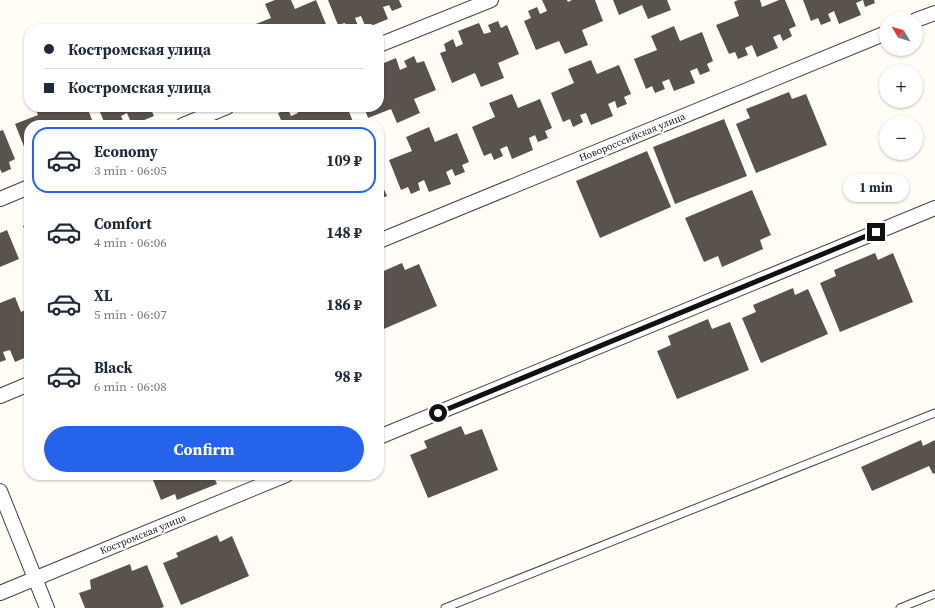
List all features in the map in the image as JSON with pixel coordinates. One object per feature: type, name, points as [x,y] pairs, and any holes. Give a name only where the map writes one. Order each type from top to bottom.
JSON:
[{"type":"street","points":[[384,43],[491,0]]},
{"type":"street","points":[[923,17],[935,12]]},
{"type":"street","name":"Новоросссийская улица","points":[[384,239],[879,36]]},
{"type":"street","points":[[195,120],[215,112]]},
{"type":"street","points":[[0,199],[24,189]]},
{"type":"street","points":[[384,435],[935,208]]},
{"type":"street","points":[[0,396],[24,386]]},
{"type":"street","name":"Костромская улица","points":[[0,593],[274,480]]},
{"type":"street","points":[[0,490],[47,608]]},
{"type":"lane","points":[[445,608],[935,413]]},
{"type":"lane","points":[[900,608],[935,594]]},
{"type":"building","points":[[275,0],[291,0],[295,9],[316,0],[326,24],[256,24],[271,18],[265,4]]},
{"type":"building","points":[[328,0],[399,0],[402,7],[392,11],[389,5],[383,7],[388,19],[376,24],[364,24],[361,16],[355,18],[357,24],[338,24]]},
{"type":"building","points":[[542,0],[567,0],[568,2],[572,0],[595,0],[603,21],[582,30],[588,45],[565,54],[559,41],[536,50],[524,21],[531,18],[528,11],[537,7],[540,14],[547,11]]},
{"type":"building","points":[[613,0],[667,0],[671,10],[648,19],[642,5],[619,15]]},
{"type":"building","points":[[738,0],[760,0],[762,7],[779,0],[785,0],[796,26],[789,29],[792,36],[783,41],[780,34],[773,37],[778,48],[757,57],[752,45],[745,48],[748,55],[738,59],[735,52],[729,54],[716,25],[739,16],[734,2]]},
{"type":"building","points":[[803,0],[863,0],[856,3],[861,15],[839,24],[834,11],[828,14],[831,21],[821,25],[818,18],[811,21]]},
{"type":"building","points":[[863,0],[874,0],[875,3],[865,7]]},
{"type":"building","points":[[498,21],[501,28],[507,25],[519,54],[498,63],[504,78],[481,87],[475,73],[452,83],[440,53],[446,51],[444,44],[453,39],[456,47],[463,44],[458,31],[479,23],[484,34],[491,32],[488,25]]},
{"type":"building","points":[[674,26],[680,41],[702,32],[713,61],[707,64],[710,71],[700,75],[697,68],[690,71],[695,83],[674,91],[669,79],[662,82],[665,89],[655,93],[652,86],[646,89],[634,59],[657,50],[651,36]]},
{"type":"building","points":[[414,56],[417,63],[424,61],[436,90],[414,99],[420,113],[397,123],[391,109],[384,112],[384,63],[396,58],[400,70],[407,67],[404,61]]},
{"type":"building","points":[[591,60],[597,74],[619,65],[631,94],[624,97],[627,104],[617,108],[615,101],[608,104],[613,116],[591,125],[586,113],[580,115],[583,122],[573,127],[570,119],[563,122],[551,93],[574,83],[568,69]]},
{"type":"building","points":[[789,92],[792,99],[806,94],[827,145],[756,173],[736,124],[750,118],[746,109]]},
{"type":"building","points":[[512,94],[518,108],[540,99],[552,128],[545,131],[548,138],[538,142],[535,135],[529,138],[533,150],[512,159],[507,146],[500,149],[503,156],[494,160],[491,153],[484,156],[472,127],[495,117],[489,103]]},
{"type":"building","points":[[37,112],[89,112],[92,120],[25,120],[38,115]]},
{"type":"building","points":[[100,112],[152,112],[154,116],[144,120],[130,120],[127,113],[121,116],[123,120],[103,120]]},
{"type":"building","points":[[289,112],[291,116],[298,113],[349,112],[352,120],[281,120],[278,113]]},
{"type":"building","points":[[366,112],[383,112],[368,118]]},
{"type":"building","points":[[724,119],[747,176],[675,204],[653,147]]},
{"type":"building","points":[[24,120],[24,146],[15,124]]},
{"type":"building","points":[[429,127],[435,142],[457,133],[469,162],[462,165],[465,172],[455,176],[452,169],[446,172],[451,184],[429,192],[424,180],[418,183],[420,190],[411,194],[408,187],[401,190],[389,160],[412,151],[406,137]]},
{"type":"building","points":[[3,130],[15,159],[9,162],[11,169],[2,173],[0,169],[0,131]]},
{"type":"building","points":[[647,151],[671,207],[600,238],[576,181]]},
{"type":"building","points":[[384,189],[387,196],[384,197]]},
{"type":"building","points":[[752,190],[771,235],[760,240],[763,249],[722,267],[718,256],[704,262],[685,218]]},
{"type":"building","points":[[7,230],[19,259],[0,267],[0,233]]},
{"type":"building","points":[[875,253],[878,260],[893,253],[913,302],[840,332],[820,283],[836,276],[834,270]]},
{"type":"building","points":[[402,263],[405,270],[419,264],[437,306],[384,329],[384,271]]},
{"type":"building","points":[[793,288],[795,295],[808,289],[828,334],[761,363],[742,318],[756,312],[753,305]]},
{"type":"building","points":[[15,297],[21,312],[24,310],[24,358],[15,362],[10,350],[3,352],[6,360],[0,362],[0,303]]},
{"type":"building","points":[[708,319],[712,329],[730,322],[749,370],[677,399],[657,351],[671,345],[668,336]]},
{"type":"building","points":[[461,426],[465,435],[482,429],[498,470],[428,498],[410,455],[427,448],[424,441]]},
{"type":"building","points":[[921,440],[923,446],[935,440],[935,473],[933,474],[929,466],[872,491],[861,467]]},
{"type":"building","points":[[153,480],[215,480],[217,484],[177,500],[175,494],[161,500]]},
{"type":"building","points":[[217,535],[220,542],[232,536],[249,576],[181,605],[163,563],[178,557],[176,553]]},
{"type":"building","points":[[130,564],[132,571],[147,565],[164,607],[85,608],[79,593],[91,589],[90,580]]},
{"type":"route","points":[[438,413],[876,232]]}]
